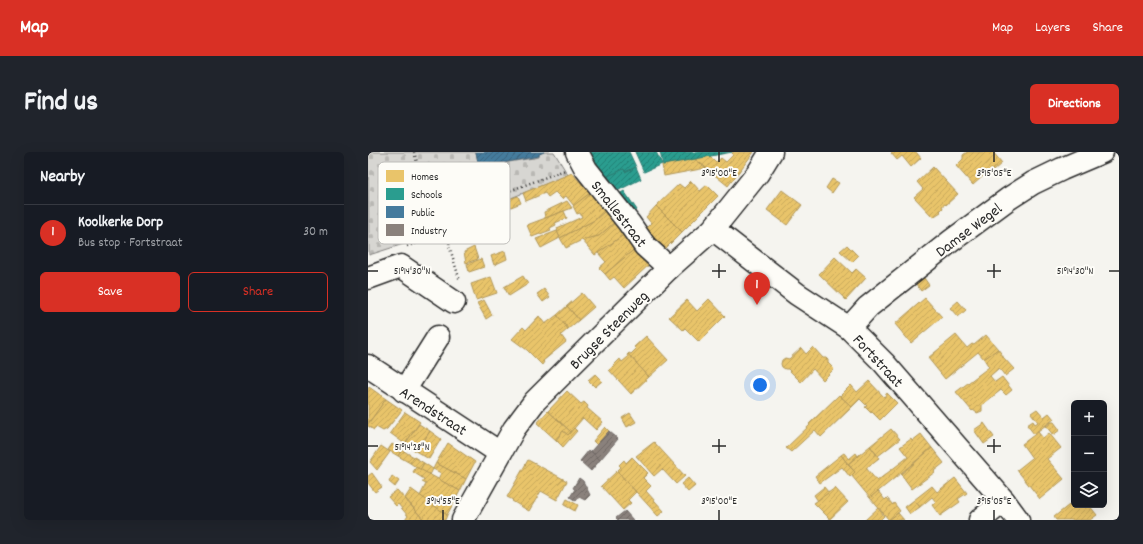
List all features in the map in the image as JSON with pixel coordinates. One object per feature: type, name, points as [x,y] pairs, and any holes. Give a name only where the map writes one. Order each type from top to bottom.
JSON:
[{"type":"street","name":"Brugse Steenweg","points":[[463,520],[514,429],[535,401],[669,268],[713,229],[758,173],[771,152]]},
{"type":"street","name":"Damse Wegel","points":[[849,328],[874,302],[950,241],[1008,199],[1033,183],[1102,152]]},
{"type":"street","name":"Smallestraat","points":[[580,158],[645,246],[669,268]]},
{"type":"street","name":"Fortstraat","points":[[713,229],[797,294],[849,328],[884,363],[1004,501],[1018,520]]},
{"type":"street","points":[[368,278],[401,266],[454,302]]},
{"type":"street","points":[[404,391],[438,337]]},
{"type":"street","name":"Arendstraat","points":[[368,366],[500,453]]},
{"type":"street","points":[[980,520],[1004,501]]},
{"type":"path","points":[[414,152],[417,162]]},
{"type":"path","points":[[510,188],[580,158]]},
{"type":"path","points":[[401,266],[404,247],[415,244]]},
{"type":"path","points":[[449,244],[462,289],[454,302]]},
{"type":"green space","points":[[368,152],[476,152],[478,162],[378,162],[378,244],[404,244],[369,255]]},
{"type":"green space","points":[[544,152],[554,152],[568,175],[510,198],[509,162],[539,157],[539,154]]},
{"type":"building: Homes","points":[[732,152],[754,152],[728,186],[695,159],[710,156],[716,162],[721,158],[726,162],[733,155]]},
{"type":"building: Homes","points":[[916,152],[921,158],[911,167],[902,156],[897,160],[891,153]]},
{"type":"building: Homes","points":[[967,152],[993,152],[1002,163],[993,171],[991,169],[973,185],[956,166],[963,159],[963,155]]},
{"type":"building: Homes","points":[[695,159],[706,168],[664,176],[662,165]]},
{"type":"building: Homes","points":[[933,167],[958,194],[946,205],[945,204],[942,206],[943,208],[940,211],[941,212],[933,217],[914,197],[923,189],[917,182]]},
{"type":"building: Homes","points":[[572,173],[590,193],[574,206],[566,196],[562,199],[555,192],[548,197],[545,193],[526,201],[523,193]]},
{"type":"building: Homes","points":[[832,179],[839,183],[832,193],[826,188]]},
{"type":"building: Homes","points":[[691,181],[700,191],[707,185],[718,196],[682,232],[656,206],[679,184],[684,188]]},
{"type":"building: Homes","points":[[782,190],[802,205],[787,225],[767,210]]},
{"type":"building: Homes","points":[[590,193],[605,211],[595,220],[560,238],[557,228],[582,217],[580,213],[577,214],[573,206]]},
{"type":"building: Homes","points":[[518,196],[521,203],[510,207],[510,199]]},
{"type":"building: Homes","points":[[567,201],[572,208],[545,218],[544,212]]},
{"type":"building: Homes","points":[[656,206],[682,232],[659,255],[640,234],[651,223],[646,217]]},
{"type":"building: Homes","points":[[564,211],[567,218],[555,223],[556,225],[550,228],[551,230],[532,237],[527,225]]},
{"type":"building: Homes","points":[[605,211],[615,222],[599,236],[582,240],[566,248],[560,238],[595,220]]},
{"type":"building: Homes","points":[[615,222],[625,234],[595,255],[582,240],[599,236]]},
{"type":"building: Homes","points":[[557,231],[560,238],[541,248],[536,239]]},
{"type":"building: Homes","points":[[625,234],[637,247],[605,274],[599,268],[606,262],[598,253]]},
{"type":"building: Homes","points":[[847,245],[858,256],[852,262],[840,251]]},
{"type":"building: Homes","points":[[474,247],[478,259],[466,263],[464,252]]},
{"type":"building: Homes","points":[[637,247],[651,263],[624,288],[614,277],[610,280],[605,274]]},
{"type":"building: Homes","points":[[505,251],[507,259],[494,265],[491,256]]},
{"type":"building: Homes","points":[[835,257],[852,273],[856,269],[866,278],[846,300],[819,274]]},
{"type":"building: Homes","points":[[481,259],[484,267],[469,272],[467,264]]},
{"type":"building: Homes","points":[[523,276],[528,284],[509,296],[504,287]]},
{"type":"building: Homes","points":[[491,277],[497,293],[476,300],[471,284]]},
{"type":"building: Homes","points":[[924,278],[929,285],[921,291],[916,284]]},
{"type":"building: Homes","points":[[544,289],[550,297],[543,302],[537,294]]},
{"type":"building: Homes","points":[[582,293],[594,307],[579,320],[567,306]]},
{"type":"building: Homes","points":[[925,298],[942,317],[911,343],[895,324]]},
{"type":"building: Homes","points":[[709,299],[725,316],[699,342],[685,328],[683,330],[669,317],[687,300],[697,311]]},
{"type":"building: Homes","points":[[484,300],[492,315],[486,319],[477,303]]},
{"type":"building: Homes","points":[[958,301],[966,310],[958,317],[950,308]]},
{"type":"building: Homes","points":[[567,306],[579,320],[568,329],[557,315]]},
{"type":"building: Homes","points":[[557,315],[568,329],[561,335],[566,342],[543,361],[544,362],[542,365],[527,350],[512,339],[523,327],[526,330],[539,316],[545,324]]},
{"type":"building: Homes","points":[[956,335],[967,348],[972,344],[974,345],[986,335],[998,349],[984,359],[978,352],[945,379],[928,358]]},
{"type":"building: Homes","points":[[646,336],[668,360],[649,377],[628,354],[631,354],[636,349],[634,347]]},
{"type":"building: Homes","points":[[813,347],[823,358],[828,360],[828,363],[834,369],[823,380],[813,369],[801,382],[788,369],[782,367],[782,360],[785,358],[789,359],[801,348],[806,354]]},
{"type":"building: Homes","points":[[998,349],[1014,369],[1005,376],[999,368],[990,376],[995,382],[1002,377],[1012,390],[1006,395],[1001,390],[982,405],[982,411],[977,413],[973,410],[972,411],[956,392],[989,367],[984,359]]},
{"type":"building: Homes","points":[[628,354],[649,377],[631,394],[609,370],[620,359],[622,362],[628,357]]},
{"type":"building: Homes","points":[[595,374],[602,381],[595,387],[588,380]]},
{"type":"building: Homes","points":[[869,381],[884,397],[887,393],[897,403],[880,420],[865,407],[867,406],[860,399],[852,407],[840,396],[851,385],[857,392]]},
{"type":"building: Homes","points":[[369,387],[386,399],[368,424],[368,389]]},
{"type":"building: Homes","points":[[567,391],[581,404],[584,402],[588,406],[587,408],[603,422],[596,430],[583,418],[571,432],[548,411]]},
{"type":"building: Homes","points":[[839,395],[852,407],[821,437],[815,430],[791,452],[786,448],[810,425],[809,424]]},
{"type":"building: Homes","points":[[386,399],[402,410],[387,429],[383,431],[376,427],[374,430],[368,426],[368,424]]},
{"type":"building: Homes","points":[[1037,409],[1044,417],[1049,413],[1054,419],[1034,434],[1027,425],[1033,421],[1035,424],[1038,422],[1031,413]]},
{"type":"building: Homes","points":[[548,411],[571,432],[568,435],[563,431],[556,440],[537,423]]},
{"type":"building: Homes","points":[[405,412],[420,422],[405,444],[390,433]]},
{"type":"building: Homes","points":[[630,413],[636,422],[627,427],[622,418]]},
{"type":"building: Homes","points":[[1051,422],[1054,422],[1060,430],[1053,435],[1046,426]]},
{"type":"building: Homes","points":[[984,423],[994,437],[984,444],[974,430]]},
{"type":"building: Homes","points":[[419,424],[430,431],[417,452],[405,444]]},
{"type":"building: Homes","points":[[605,427],[609,431],[597,445],[593,441]]},
{"type":"building: Homes","points":[[574,428],[577,431],[563,447],[556,440],[563,431],[568,435]]},
{"type":"building: Homes","points":[[891,429],[900,439],[878,456],[870,446]]},
{"type":"building: Homes","points":[[430,431],[441,439],[429,459],[417,452]]},
{"type":"building: Homes","points":[[1038,432],[1043,438],[1049,433],[1061,448],[1047,459],[1064,479],[1040,499],[1017,470],[1032,458],[1022,444]]},
{"type":"building: Homes","points":[[921,434],[932,448],[870,498],[851,475],[855,472],[848,464],[870,446],[879,458],[866,468],[877,481],[908,457],[900,447],[911,439],[912,441]]},
{"type":"building: Homes","points":[[654,442],[685,476],[676,484],[662,469],[654,476],[636,456]]},
{"type":"building: Homes","points":[[448,443],[475,462],[466,479],[436,463]]},
{"type":"building: Homes","points":[[392,444],[402,450],[398,456],[388,450]]},
{"type":"building: Homes","points":[[381,446],[390,452],[377,470],[370,462]]},
{"type":"building: Homes","points":[[932,448],[944,463],[934,471],[935,472],[912,489],[901,474]]},
{"type":"building: Homes","points":[[402,450],[414,457],[410,463],[398,456]]},
{"type":"building: Homes","points":[[844,453],[849,459],[856,453],[858,456],[848,464],[841,455]]},
{"type":"building: Homes","points":[[841,455],[846,463],[855,472],[850,477],[842,467],[820,483],[815,476]]},
{"type":"building: Homes","points":[[414,457],[424,463],[420,470],[410,463]]},
{"type":"building: Homes","points":[[632,457],[648,473],[643,478],[651,486],[646,491],[664,511],[658,516],[617,471],[621,467],[619,465],[624,460],[626,463]]},
{"type":"building: Homes","points":[[528,460],[567,481],[557,500],[541,491],[529,511],[507,497]]},
{"type":"building: Homes","points":[[424,463],[433,469],[430,475],[420,470]]},
{"type":"building: Homes","points":[[436,463],[466,479],[460,491],[438,479],[441,473],[433,469]]},
{"type":"building: Homes","points":[[416,467],[460,491],[447,515],[420,496],[426,484],[422,482],[424,479],[413,472]]},
{"type":"building: Homes","points":[[617,471],[636,492],[628,500],[631,503],[623,510],[601,486]]},
{"type":"building: Homes","points":[[372,473],[382,487],[375,492],[368,483],[368,476]]},
{"type":"building: Homes","points":[[392,476],[399,481],[395,487],[389,482]]},
{"type":"building: Homes","points":[[688,478],[695,486],[688,492],[681,484]]},
{"type":"building: Homes","points":[[955,478],[967,493],[958,499],[960,502],[940,516],[932,505],[936,502],[932,497],[920,507],[914,500],[932,486],[937,492]]},
{"type":"building: Homes","points":[[824,487],[829,493],[818,501],[814,495]]},
{"type":"building: Homes","points":[[835,488],[848,502],[830,519],[814,503]]},
{"type":"building: Homes","points":[[411,489],[447,515],[445,520],[423,519],[405,498]]},
{"type":"building: Homes","points":[[397,490],[423,519],[426,520],[405,520],[408,516],[398,504],[396,506],[388,497]]},
{"type":"building: Homes","points":[[878,491],[885,500],[887,498],[893,505],[894,503],[900,511],[889,520],[870,498]]},
{"type":"building: Homes","points":[[567,499],[578,505],[575,511],[564,505]]},
{"type":"building: Homes","points":[[914,500],[920,507],[910,514],[905,507]]},
{"type":"building: Homes","points":[[1071,503],[1071,508],[1091,508],[1097,515],[1090,520],[1056,520],[1054,517]]},
{"type":"building: Homes","points":[[878,508],[884,516],[880,520],[865,520]]},
{"type":"building: Homes","points":[[898,513],[904,520],[889,520]]},
{"type":"building: Schools","points":[[587,152],[629,152],[636,167],[625,172],[624,169],[603,179]]},
{"type":"building: Schools","points":[[635,152],[656,152],[662,164],[644,172]]},
{"type":"building: Schools","points":[[660,152],[732,152],[663,165]]},
{"type":"building: Schools","points":[[636,167],[641,179],[615,192],[608,176],[624,169],[625,172]]},
{"type":"building: Schools","points":[[624,191],[637,210],[628,216],[615,197]]},
{"type":"building: Public","points":[[476,152],[544,152],[539,154],[539,156],[506,162],[478,162]]},
{"type":"building: Industry","points":[[609,431],[618,439],[600,460],[591,451]]},
{"type":"building: Industry","points":[[589,450],[600,460],[591,471],[580,461]]},
{"type":"building: Industry","points":[[579,478],[583,481],[590,495],[585,500],[579,497],[576,501],[570,497]]},
{"type":"building: Industry","points":[[625,511],[633,520],[618,520],[616,518]]},
{"type":"place","name":"Koolkerke Dorp","points":[[757,305]]}]
